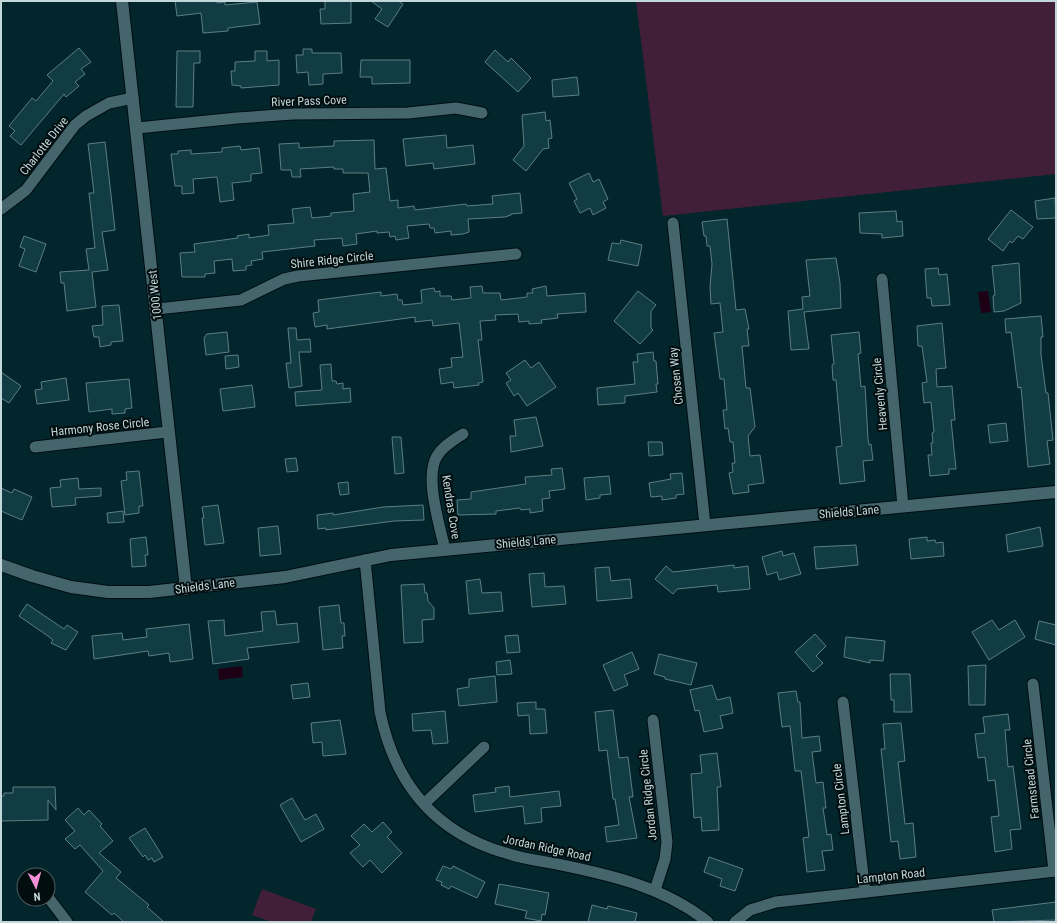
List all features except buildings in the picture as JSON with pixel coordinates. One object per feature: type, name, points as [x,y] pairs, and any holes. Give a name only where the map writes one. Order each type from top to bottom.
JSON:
[{"type":"main road","name":"1000 West","points":[[122,1],[186,589]]},
{"type":"main road","name":"Shields Lane","points":[[1,565],[52,582],[90,590],[129,592],[186,589],[295,575],[365,560],[445,550],[1056,492]]},
{"type":"street","name":"Charlotte Drive","points":[[1,209],[26,190],[75,126],[86,116],[109,103],[133,98]]},
{"type":"street","name":"River Pass Cove","points":[[137,128],[293,114],[408,113],[456,108],[482,113]]},
{"type":"street","name":"Chosen Way","points":[[673,223],[706,525]]},
{"type":"street","name":"Shire Ridge Circle","points":[[156,309],[241,300],[284,279],[298,276],[516,254]]},
{"type":"street","name":"Heavenly Circle","points":[[882,279],[903,506]]},
{"type":"street","name":"Harmony Rose Circle","points":[[35,447],[168,432]]},
{"type":"street","name":"Kendras Cove","points":[[445,550],[434,494],[433,465],[436,456],[463,434]]},
{"type":"street","name":"Jordan Ridge Road","points":[[365,560],[380,712],[385,735],[393,758],[404,778],[424,804],[442,822],[463,835],[486,846],[509,854],[624,878],[655,890],[708,922]]},
{"type":"street","name":"Farmstead Circle","points":[[1033,684],[1055,871]]},
{"type":"street","name":"Lampton Circle","points":[[843,702],[865,892]]},
{"type":"street","name":"Jordan Ridge Circle","points":[[653,720],[667,842],[665,859],[655,890]]},
{"type":"street","points":[[424,804],[484,747]]},
{"type":"street","name":"Lampton Road","points":[[735,922],[750,910],[763,905],[1055,871]]},
{"type":"street","points":[[56,907],[67,922]]},
{"type":"shaded area","points":[[636,1],[1056,1],[1056,174],[663,216]]},
{"type":"shaded area","points":[[988,291],[991,312],[981,313],[978,292]]},
{"type":"shaded area","points":[[242,666],[243,677],[219,680],[218,669]]},
{"type":"shaded area","points":[[262,889],[316,909],[311,922],[272,922],[252,915]]}]
